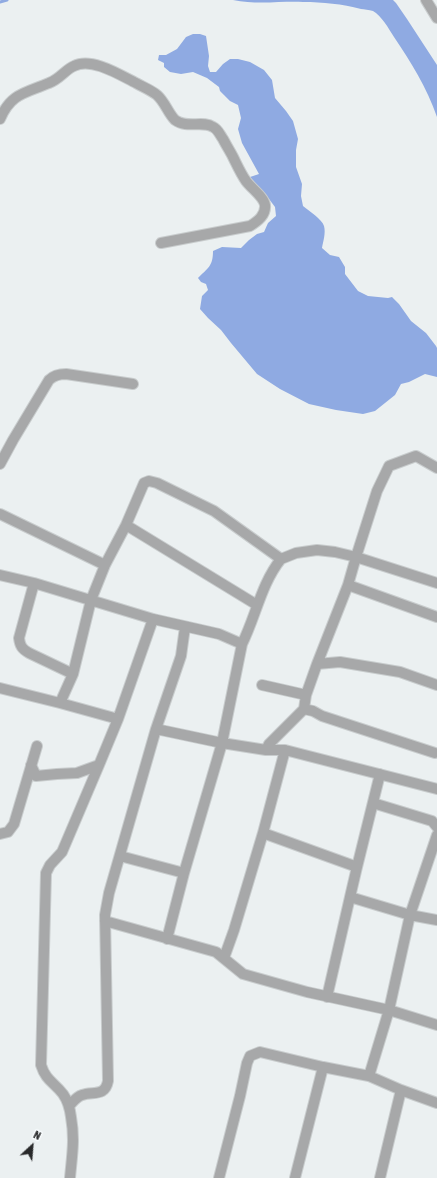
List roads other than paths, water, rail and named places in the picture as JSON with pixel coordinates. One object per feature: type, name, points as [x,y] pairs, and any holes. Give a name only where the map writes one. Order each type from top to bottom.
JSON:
[{"type":"street","points":[[426,0],[437,18]]},
{"type":"street","points":[[0,119],[10,102],[21,94],[51,83],[73,66],[84,63],[112,70],[152,92],[158,96],[172,116],[184,124],[209,125],[214,127],[226,144],[246,182],[262,198],[265,204],[263,213],[259,220],[250,226],[161,243]]},
{"type":"street","points":[[0,464],[13,440],[53,376],[66,374],[133,384]]},
{"type":"street","points":[[266,750],[269,744],[304,709],[306,695],[348,585],[377,491],[389,466],[416,456],[437,468]]},
{"type":"street","points":[[60,703],[73,674],[91,600],[105,565],[126,525],[144,483],[149,481],[158,483],[214,510],[281,559]]},
{"type":"street","points":[[0,514],[105,565]]},
{"type":"street","points":[[126,525],[257,606]]},
{"type":"street","points":[[167,939],[184,873],[222,743],[242,644],[270,574],[281,559],[296,553],[317,550],[335,552],[356,556],[437,583]]},
{"type":"street","points":[[0,575],[153,619],[219,634],[242,644]]},
{"type":"street","points":[[34,584],[19,638],[20,645],[29,653],[73,674]]},
{"type":"street","points":[[348,585],[437,617]]},
{"type":"street","points":[[70,1178],[74,1142],[69,1106],[63,1094],[46,1078],[41,1065],[46,874],[50,865],[62,852],[100,765],[118,719],[153,619]]},
{"type":"street","points":[[69,1106],[83,1094],[102,1091],[106,1089],[107,1086],[105,915],[109,893],[156,729],[180,656],[185,627]]},
{"type":"street","points":[[317,664],[340,662],[400,672],[437,685]]},
{"type":"street","points":[[262,685],[306,695]]},
{"type":"street","points":[[0,688],[118,719]]},
{"type":"street","points":[[304,709],[434,753]]},
{"type":"street","points":[[156,729],[222,743],[266,750],[285,750],[437,789]]},
{"type":"street","points":[[0,834],[8,832],[14,824],[37,746]]},
{"type":"street","points":[[224,958],[234,930],[263,833],[285,750]]},
{"type":"street","points":[[31,765],[36,776],[76,773],[100,765]]},
{"type":"street","points":[[326,997],[380,774]]},
{"type":"street","points":[[373,804],[432,821],[437,827]]},
{"type":"street","points":[[263,833],[357,867]]},
{"type":"street","points":[[369,1076],[389,1010],[410,914],[437,835]]},
{"type":"street","points":[[120,856],[184,873]]},
{"type":"street","points":[[350,896],[410,914],[437,920]]},
{"type":"street","points":[[105,921],[216,952],[243,974],[326,997],[389,1010],[437,1025]]},
{"type":"street","points":[[219,1178],[247,1063],[250,1056],[260,1052],[369,1076],[401,1090],[437,1102]]},
{"type":"street","points":[[294,1178],[323,1067]]},
{"type":"street","points":[[380,1178],[401,1090]]},
{"type":"water","points":[[233,0],[393,0],[437,65],[437,117],[412,66],[385,22],[373,11],[325,3],[260,3]]},
{"type":"water","points":[[193,34],[206,36],[209,56],[208,66],[210,72],[216,72],[230,59],[238,59],[250,62],[264,70],[272,80],[275,98],[293,121],[298,139],[296,150],[296,167],[302,184],[301,196],[303,206],[323,223],[325,234],[322,248],[330,255],[339,257],[345,267],[345,274],[358,291],[368,296],[392,297],[411,321],[426,333],[437,348],[437,377],[425,374],[409,382],[401,384],[395,395],[375,411],[363,414],[309,404],[280,389],[257,374],[221,330],[200,309],[202,296],[208,290],[206,284],[201,282],[198,278],[211,263],[213,251],[222,247],[241,248],[257,234],[264,232],[268,223],[276,216],[275,207],[250,177],[259,174],[242,143],[238,129],[241,118],[238,105],[230,101],[220,91],[219,87],[207,78],[193,72],[181,74],[170,72],[164,67],[164,63],[158,60],[159,55],[166,55],[177,49],[186,37]]},
{"type":"waterway","points":[[0,2],[7,0]]}]
